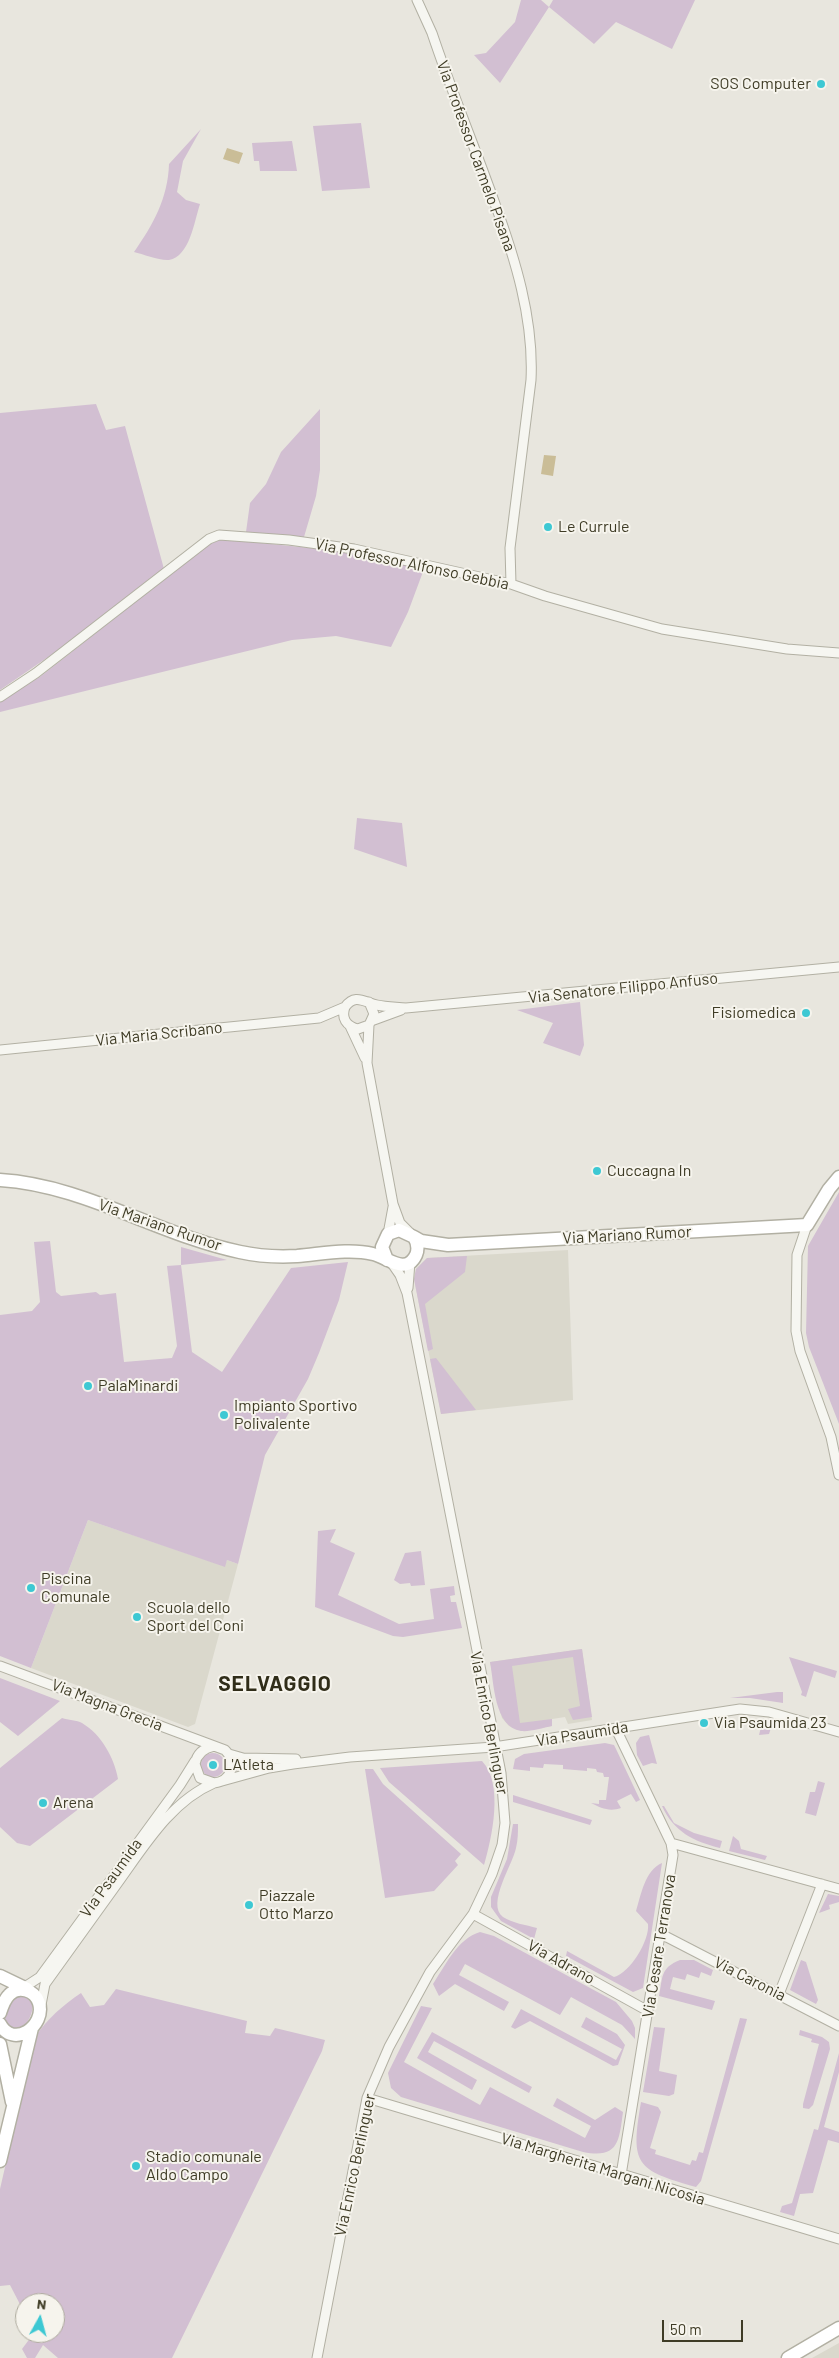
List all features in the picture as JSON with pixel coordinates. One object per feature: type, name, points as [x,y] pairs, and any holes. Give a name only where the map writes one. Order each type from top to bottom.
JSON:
[{"type":"street","name":"Via Professor Carmelo Pisana","points":[[417,0],[432,33],[511,245],[528,321],[532,352],[531,380],[510,548],[511,584]]},
{"type":"street","name":"Via Professor Alfonso Gebbia","points":[[0,697],[36,673],[209,539],[219,536],[289,540],[354,549],[511,584],[545,596],[662,629],[787,649],[839,653]]},
{"type":"street","name":"Via Senatore Filippo Anfuso","points":[[406,1008],[839,967]]},
{"type":"street","points":[[319,1018],[335,1013],[357,998],[368,1002],[406,1008]]},
{"type":"street","points":[[368,1002],[373,1009],[367,1063],[393,1204],[400,1222],[412,1235],[417,1251],[411,1261],[407,1293]]},
{"type":"street","points":[[345,1007],[343,1016],[367,1063]]},
{"type":"street","points":[[319,1018],[358,1029],[406,1008]]},
{"type":"street","name":"Via Maria Scribano","points":[[0,1050],[319,1018]]},
{"type":"street","points":[[839,1177],[829,1189],[807,1225],[797,1255],[796,1331],[800,1351],[830,1438],[839,1475]]},
{"type":"street","name":"Via Mariano Rumor","points":[[0,1180],[44,1186],[195,1240],[241,1252],[295,1256],[352,1252]]},
{"type":"street","points":[[393,1204],[387,1237],[382,1247],[389,1261],[400,1275],[407,1293]]},
{"type":"street","name":"Via Mariano Rumor","points":[[448,1245],[807,1225]]},
{"type":"street","points":[[352,1252],[372,1247],[399,1230],[421,1240],[448,1245]]},
{"type":"street","points":[[352,1252],[373,1254],[398,1265],[411,1261],[426,1252],[448,1245]]},
{"type":"street","name":"Via Enrico Berlinguer","points":[[317,2358],[367,2098],[389,2047],[430,1972],[473,1914],[492,1874],[502,1844],[504,1830],[505,1804],[501,1773],[494,1747],[407,1293]]},
{"type":"street","name":"Via Magna Grecia","points":[[0,1666],[214,1746]]},
{"type":"street","name":"Via Psaumida","points":[[40,2008],[45,1984],[149,1840],[181,1805],[199,1790],[218,1782],[269,1768],[322,1760],[494,1747],[740,1709],[769,1712],[839,1732]]},
{"type":"street","name":"Via Cesare Terranova","points":[[616,1728],[671,1843],[673,1855],[662,1934],[621,2174]]},
{"type":"street","points":[[229,1754],[232,1769],[218,1782],[200,1778],[196,1769],[196,1759],[203,1749],[214,1746],[225,1750],[229,1754],[243,1758],[322,1760]]},
{"type":"street","name":"Via Psaumida","points":[[25,1990],[40,1977],[180,1785],[196,1759]]},
{"type":"street","points":[[671,1843],[839,1889]]},
{"type":"street","points":[[779,1994],[822,1884]]},
{"type":"street","name":"Via Adrano","points":[[473,1914],[648,2011]]},
{"type":"street","name":"Via Caronia","points":[[662,1934],[839,2026]]},
{"type":"street","points":[[0,1976],[25,1990],[39,2002],[40,2008],[32,2028],[0,2161]]},
{"type":"street","points":[[0,2013],[9,1995],[25,1990]]},
{"type":"street","points":[[1,2027],[9,2034],[18,2036],[32,2028]]},
{"type":"street","points":[[0,2044],[7,2067],[13,2107]]},
{"type":"street","name":"Via Margherita Margani Nicosia","points":[[367,2098],[839,2239]]},
{"type":"street","points":[[788,2358],[839,2328]]},
{"type":"shaded area","points":[[521,0],[541,0],[549,7],[500,83],[474,55],[486,53],[515,22]]},
{"type":"shaded area","points":[[553,0],[695,0],[672,49],[616,22],[594,44],[549,7]]},
{"type":"shaded area","points":[[361,123],[370,188],[322,191],[313,126]]},
{"type":"shaded area","points":[[201,129],[183,161],[177,192],[186,200],[200,204],[186,245],[182,252],[169,260],[134,252],[158,211],[166,188],[169,164]]},
{"type":"shaded area","points":[[292,141],[297,171],[260,171],[259,161],[254,161],[252,143]]},
{"type":"shaded area","points":[[227,148],[243,153],[239,164],[223,159]]},
{"type":"shaded area","points":[[96,404],[106,430],[125,426],[164,569],[70,642],[0,690],[0,413]]},
{"type":"shaded area","points":[[320,409],[320,470],[316,496],[304,537],[246,532],[250,503],[266,484],[281,452]]},
{"type":"shaded area","points":[[544,455],[556,456],[553,476],[541,474]]},
{"type":"shaded area","points":[[222,539],[330,550],[424,569],[408,612],[391,647],[336,636],[292,640],[0,712],[0,702],[41,676],[208,545]]},
{"type":"shaded area","points":[[357,818],[402,823],[407,867],[354,849]]},
{"type":"shaded area","points":[[580,1002],[584,1045],[580,1056],[543,1043],[553,1023],[517,1010]]},
{"type":"shaded area","points":[[839,1192],[839,1424],[809,1347],[806,1333],[808,1246]]},
{"type":"shaded area","points":[[50,1241],[56,1292],[61,1296],[96,1292],[100,1295],[116,1293],[124,1362],[172,1358],[177,1346],[167,1266],[181,1265],[192,1352],[222,1372],[291,1268],[348,1262],[339,1300],[308,1379],[265,1455],[238,1564],[227,1560],[225,1567],[88,1520],[31,1668],[0,1656],[0,1315],[32,1311],[40,1302],[34,1242]]},
{"type":"shaded area","points":[[181,1247],[227,1260],[181,1265]]},
{"type":"shaded area","points":[[568,1250],[573,1400],[441,1414],[414,1279],[416,1269],[427,1258]]},
{"type":"shaded area","points":[[467,1256],[465,1272],[425,1304],[433,1349],[428,1351],[414,1279],[416,1269],[427,1258]]},
{"type":"shaded area","points":[[436,1358],[476,1410],[441,1414],[430,1359]]},
{"type":"shaded area","name":"Scuola dello Sport del Coni","points":[[88,1520],[224,1566],[227,1560],[238,1564],[195,1724],[188,1727],[31,1668]]},
{"type":"shaded area","points":[[336,1529],[330,1542],[355,1553],[338,1595],[399,1624],[434,1619],[430,1589],[454,1586],[455,1595],[450,1596],[451,1602],[456,1602],[462,1628],[403,1637],[393,1636],[315,1607],[318,1531]]},
{"type":"shaded area","points":[[421,1551],[425,1585],[411,1586],[410,1583],[400,1584],[394,1580],[405,1553]]},
{"type":"shaded area","points":[[582,1649],[592,1720],[568,1724],[565,1717],[552,1719],[552,1726],[523,1731],[509,1726],[502,1718],[490,1662]]},
{"type":"shaded area","points":[[582,1649],[592,1717],[573,1720],[568,1709],[580,1706],[573,1657],[512,1666],[520,1723],[552,1719],[552,1726],[521,1731],[512,1728],[500,1713],[494,1692],[490,1662]]},
{"type":"shaded area","points":[[789,1657],[837,1671],[835,1678],[814,1671],[806,1697],[801,1695],[802,1692]]},
{"type":"shaded area","points":[[0,1678],[60,1701],[18,1736],[0,1722]]},
{"type":"shaded area","points":[[783,1692],[783,1703],[750,1698],[730,1698]]},
{"type":"shaded area","name":"Arena","points":[[62,1718],[80,1722],[101,1740],[114,1763],[118,1779],[30,1846],[17,1843],[0,1827],[0,1768]]},
{"type":"shaded area","points":[[762,1723],[772,1725],[769,1734],[759,1735]]},
{"type":"shaded area","points":[[649,1735],[657,1764],[652,1763],[643,1766],[637,1755],[636,1743],[640,1737]]},
{"type":"shaded area","points":[[605,1743],[614,1745],[640,1800],[636,1802],[631,1794],[617,1801],[621,1808],[602,1808],[591,1803],[599,1804],[599,1800],[606,1800],[609,1777],[604,1777],[603,1773],[597,1772],[596,1769],[587,1768],[587,1771],[563,1769],[563,1765],[544,1764],[543,1768],[530,1767],[530,1771],[513,1769],[515,1759],[524,1754]]},
{"type":"shaded area","points":[[213,1753],[222,1756],[225,1765],[222,1774],[213,1777],[204,1774],[201,1765],[204,1756]]},
{"type":"shaded area","points":[[482,1761],[489,1771],[493,1783],[494,1797],[493,1826],[484,1865],[389,1782],[380,1768]]},
{"type":"shaded area","points":[[365,1769],[373,1769],[383,1784],[461,1854],[455,1861],[458,1865],[434,1891],[385,1898]]},
{"type":"shaded area","points":[[818,1781],[825,1783],[816,1816],[805,1813],[810,1792],[815,1792]]},
{"type":"shaded area","points":[[513,1795],[592,1820],[590,1825],[513,1802]]},
{"type":"shaded area","points":[[662,1806],[664,1806],[674,1823],[694,1833],[722,1841],[720,1848],[685,1834],[672,1823]]},
{"type":"shaded area","points":[[513,1824],[518,1824],[517,1845],[497,1903],[503,1917],[537,1928],[534,1939],[501,1921],[491,1907],[491,1897],[507,1859]]},
{"type":"shaded area","points":[[733,1836],[739,1841],[741,1849],[767,1856],[765,1860],[729,1851]]},
{"type":"shaded area","points":[[662,1863],[643,1988],[633,1992],[566,1956],[567,1951],[614,1977],[626,1969],[638,1955],[648,1931],[648,1924],[636,1911],[642,1891],[651,1871]]},
{"type":"shaded area","points":[[828,1894],[839,1896],[839,1902],[829,1905],[830,1909],[819,1913]]},
{"type":"shaded area","points":[[480,1932],[494,1936],[616,2002],[632,2021],[635,2028],[635,2039],[622,2025],[571,1997],[560,2015],[465,1964],[459,1975],[509,2002],[504,2011],[455,1984],[439,1996],[433,1984],[447,1961],[465,1940]]},
{"type":"shaded area","points":[[680,1960],[694,1960],[713,1970],[711,1976],[701,1972],[699,1978],[687,1974],[685,1980],[673,1977],[670,1989],[715,2001],[712,2010],[659,1996],[662,1978],[666,1970],[669,1966]]},
{"type":"shaded area","points":[[801,1960],[806,1962],[818,2000],[816,2004],[790,1990]]},
{"type":"shaded area","name":"Stadio comunale Aldo Campo","points":[[116,1989],[247,2021],[245,2033],[270,2036],[275,2028],[325,2040],[322,2051],[172,2358],[58,2358],[43,2345],[35,2358],[27,2358],[22,2349],[26,2343],[65,2343],[65,2293],[15,2293],[15,2295],[10,2285],[0,2286],[0,2189],[35,2037],[56,2013],[81,1993],[90,2007],[104,2005]]},
{"type":"shaded area","points":[[20,1996],[30,2000],[32,2012],[24,2027],[14,2031],[4,2021],[11,2003]]},
{"type":"shaded area","points":[[421,2006],[432,2008],[404,2062],[480,2105],[490,2087],[585,2138],[591,2126],[553,2106],[557,2098],[595,2120],[615,2107],[623,2112],[615,2146],[604,2153],[583,2152],[401,2097],[391,2088],[388,2073]]},
{"type":"shaded area","points":[[521,2009],[616,2060],[622,2049],[581,2027],[586,2017],[617,2034],[625,2045],[618,2065],[613,2066],[530,2021],[515,2029],[511,2027]]},
{"type":"shaded area","points":[[740,2018],[747,2019],[701,2181],[696,2187],[676,2181],[649,2169],[642,2162],[638,2152],[637,2139],[641,2102],[658,2107],[661,2112],[650,2148],[656,2150],[655,2154],[690,2165],[692,2160],[696,2161],[699,2152],[703,2153]]},
{"type":"shaded area","points":[[654,2027],[665,2028],[659,2071],[677,2075],[674,2094],[669,2096],[643,2092]]},
{"type":"shaded area","points":[[800,2030],[822,2037],[829,2042],[830,2049],[813,2105],[809,2109],[803,2108],[803,2104],[819,2044],[811,2042],[812,2039],[799,2035]]},
{"type":"shaded area","points":[[432,2032],[532,2087],[529,2093],[434,2041],[428,2052],[477,2080],[472,2090],[417,2058]]},
{"type":"shaded area","points":[[839,2053],[839,2072],[824,2127],[839,2132],[839,2143],[828,2140],[813,2193],[800,2194],[794,2216],[780,2212],[782,2206],[792,2203],[814,2129],[818,2130]]},
{"type":"shaded area","points":[[839,2343],[839,2358],[812,2358]]},
{"type":"place","name":"SOS Computer","points":[[821,84]]},
{"type":"place","name":"Le Currule","points":[[548,527]]},
{"type":"place","name":"Fisiomedica","points":[[806,1013]]},
{"type":"place","name":"Cuccagna In","points":[[597,1171]]},
{"type":"place","name":"PalaMinardi","points":[[88,1386]]},
{"type":"place","name":"Impianto Sportivo Polivalente","points":[[224,1415]]},
{"type":"place","name":"Piscina Comunale","points":[[31,1588]]},
{"type":"place","name":"Scuola dello Sport del Coni","points":[[137,1617]]},
{"type":"place","name":"Via Psaumida 23","points":[[704,1723]]},
{"type":"place","name":"L'Atleta","points":[[213,1765]]},
{"type":"place","name":"Arena","points":[[43,1803]]},
{"type":"place","name":"Piazzale Otto Marzo","points":[[249,1905]]},
{"type":"place","name":"Stadio comunale Aldo Campo","points":[[136,2166]]},
{"type":"district","name":"SELVAGGIO","points":[[275,1684]]}]
